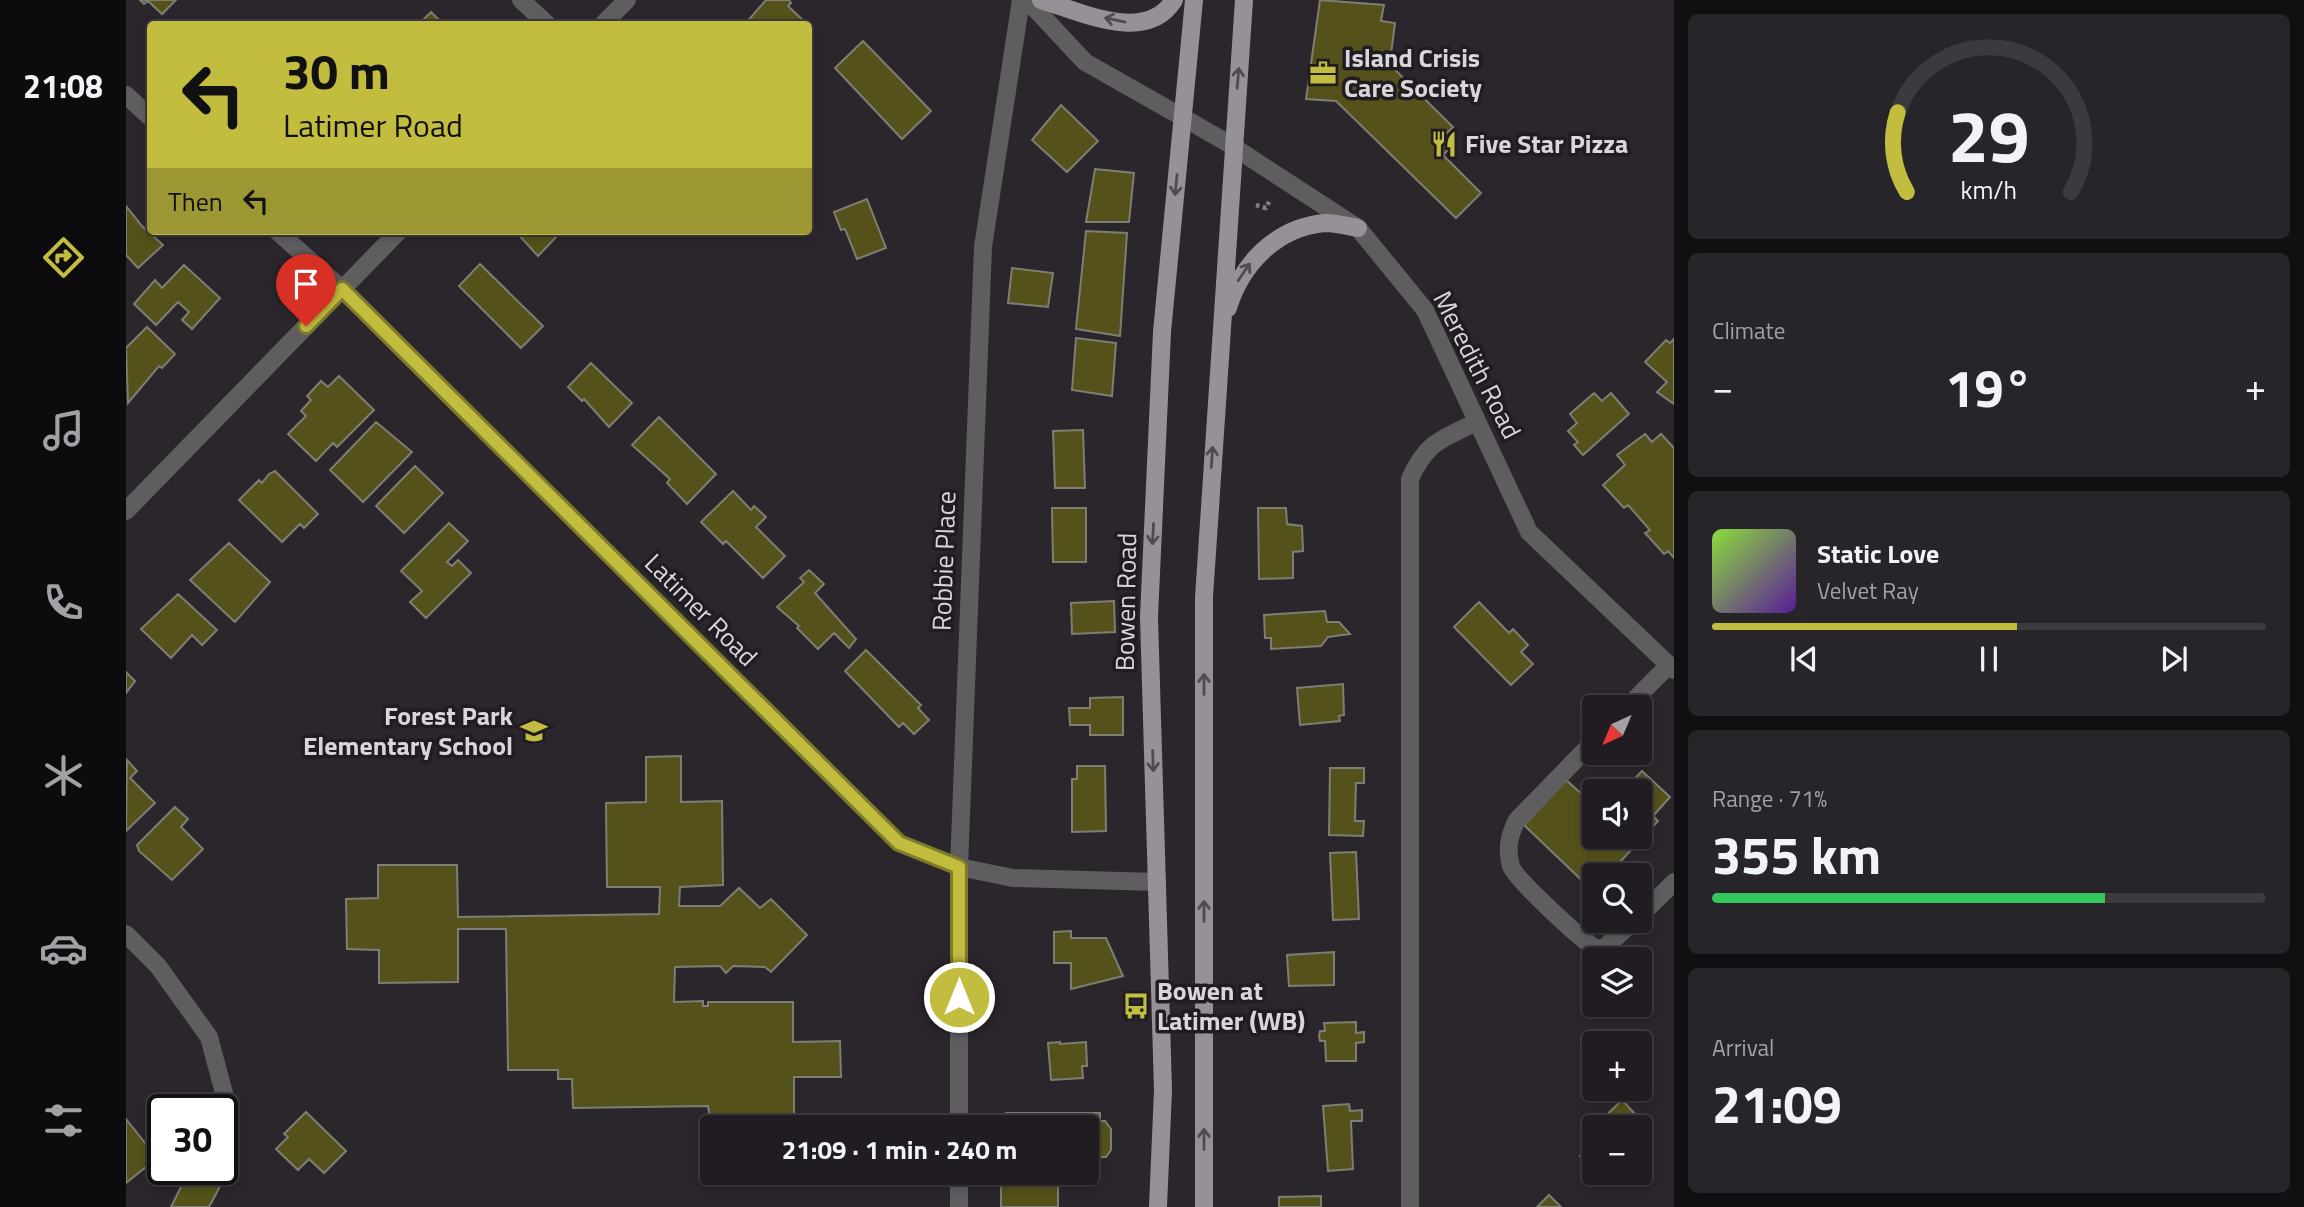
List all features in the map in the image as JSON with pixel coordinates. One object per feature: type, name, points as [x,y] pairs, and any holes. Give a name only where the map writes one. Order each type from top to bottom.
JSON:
[{"type":"main road","points":[[1041,0],[1122,23],[1154,19],[1169,8],[1174,0]]},
{"type":"main road","name":"Bowen Road","points":[[1158,1207],[1163,1090],[1149,617],[1162,332],[1194,0]]},
{"type":"main road","points":[[1204,1207],[1204,597],[1232,146],[1244,0]]},
{"type":"main road","points":[[1220,335],[1234,288],[1251,262],[1281,236],[1325,223],[1358,228]]},
{"type":"street","points":[[521,0],[544,21]]},
{"type":"street","points":[[606,21],[627,0]]},
{"type":"street","name":"Robbie Place","points":[[959,1115],[959,867],[983,247],[1021,0]]},
{"type":"street","name":"Meredith Road","points":[[1027,0],[1085,62],[1232,146],[1358,228],[1425,310],[1529,532],[1671,668]]},
{"type":"street","points":[[126,95],[147,114]]},
{"type":"street","name":"Latimer Road","points":[[281,235],[342,289],[899,843],[959,867],[1013,877],[1157,882]]},
{"type":"street","points":[[126,512],[395,235]]},
{"type":"street","points":[[1410,1207],[1410,479],[1420,454],[1443,438],[1478,422]]},
{"type":"street","points":[[1641,695],[1671,668]]},
{"type":"street","points":[[1582,753],[1517,820],[1510,832],[1508,847],[1512,869],[1592,946],[1602,950],[1611,946],[1623,933]]},
{"type":"street","points":[[1652,904],[1674,882]]},
{"type":"street","points":[[126,934],[158,966],[209,1037],[224,1093]]},
{"type":"street","points":[[959,1185],[959,1207]]},
{"type":"path","points":[[1266,208],[1270,200]]},
{"type":"path","points":[[1256,205],[1266,208],[1271,217]]},
{"type":"building","points":[[140,0],[176,0],[162,14],[148,1],[144,4]]},
{"type":"building","points":[[766,0],[789,0],[791,3],[788,6],[804,21],[748,21]]},
{"type":"building","points":[[1320,0],[1384,5],[1381,21],[1395,23],[1391,54],[1384,54],[1383,58],[1453,127],[1444,136],[1453,145],[1443,155],[1481,193],[1456,218],[1336,101],[1306,99]]},
{"type":"building","points":[[431,12],[440,21],[422,21]]},
{"type":"building","points":[[863,41],[931,111],[902,139],[835,68]]},
{"type":"building","points":[[1061,105],[1098,141],[1067,172],[1032,140]]},
{"type":"building","points":[[1095,169],[1134,173],[1129,222],[1086,222]]},
{"type":"building","points":[[867,199],[886,248],[857,259],[845,229],[841,230],[834,212]]},
{"type":"building","points":[[126,206],[147,231],[147,235],[152,235],[163,245],[138,268],[126,255]]},
{"type":"building","points":[[1086,231],[1127,233],[1120,336],[1076,329]]},
{"type":"building","points":[[519,235],[558,235],[538,256]]},
{"type":"building","points":[[480,264],[543,326],[521,348],[459,286]]},
{"type":"building","points":[[184,265],[220,298],[192,329],[182,320],[189,312],[178,302],[156,325],[134,304],[155,280],[162,288]]},
{"type":"building","points":[[1012,268],[1053,273],[1048,307],[1008,303]]},
{"type":"building","points":[[147,327],[175,354],[162,368],[159,366],[128,403],[126,348]]},
{"type":"building","points":[[1076,338],[1116,343],[1112,396],[1072,390]]},
{"type":"building","points":[[1674,339],[1674,404],[1657,392],[1667,382],[1645,362],[1666,340],[1670,343]]},
{"type":"building","points":[[591,363],[632,403],[609,427],[584,399],[582,401],[568,387]]},
{"type":"building","points":[[339,376],[374,410],[337,447],[333,443],[316,461],[288,434],[306,416],[301,411],[311,400],[307,396],[321,381],[328,387]]},
{"type":"building","points":[[1594,393],[1602,401],[1611,393],[1629,414],[1583,455],[1574,445],[1578,442],[1568,431],[1577,423],[1570,414]]},
{"type":"building","points":[[659,417],[716,474],[687,504],[667,483],[670,479],[632,445]]},
{"type":"building","points":[[376,422],[412,452],[363,502],[330,470]]},
{"type":"building","points":[[1083,430],[1085,488],[1055,488],[1053,431]]},
{"type":"building","points":[[1645,434],[1652,442],[1661,434],[1674,448],[1674,558],[1668,551],[1664,554],[1645,533],[1650,530],[1628,505],[1624,508],[1603,485],[1625,465],[1617,455]]},
{"type":"building","points":[[415,466],[443,493],[404,533],[376,506]]},
{"type":"building","points":[[275,471],[318,514],[304,528],[300,524],[282,542],[239,500],[259,480],[262,483]]},
{"type":"building","points":[[733,491],[751,510],[754,506],[766,517],[756,527],[785,556],[763,578],[726,541],[723,544],[701,522]]},
{"type":"building","points":[[1052,508],[1086,508],[1086,562],[1053,562]]},
{"type":"building","points":[[1258,508],[1286,508],[1287,524],[1302,526],[1303,551],[1293,552],[1293,578],[1259,579]]},
{"type":"building","points":[[449,523],[468,541],[447,562],[452,566],[458,560],[471,573],[426,618],[410,602],[422,591],[401,571]]},
{"type":"building","points":[[229,543],[270,582],[235,622],[190,580]]},
{"type":"building","points":[[809,570],[824,584],[815,593],[856,639],[849,648],[834,633],[818,649],[797,628],[799,626],[777,607],[804,582],[800,578]]},
{"type":"building","points":[[178,594],[217,630],[202,645],[192,635],[171,658],[141,629]]},
{"type":"building","points":[[1114,601],[1115,632],[1072,634],[1071,603]]},
{"type":"building","points":[[1479,602],[1509,633],[1513,629],[1528,645],[1521,652],[1533,664],[1511,685],[1454,627]]},
{"type":"building","points":[[1325,611],[1327,622],[1339,622],[1350,634],[1328,637],[1321,646],[1271,649],[1271,638],[1265,638],[1264,615]]},
{"type":"building","points":[[866,650],[921,705],[918,708],[929,720],[914,734],[903,723],[899,727],[845,671]]},
{"type":"building","points":[[126,672],[135,681],[126,693]]},
{"type":"building","points":[[1343,684],[1344,715],[1339,716],[1340,721],[1300,725],[1297,688]]},
{"type":"building","points":[[1123,697],[1123,735],[1090,735],[1090,725],[1070,725],[1069,708],[1090,708],[1090,698]]},
{"type":"building","points":[[681,756],[681,802],[722,801],[723,885],[680,887],[679,906],[720,906],[739,888],[760,908],[771,899],[807,935],[771,972],[765,967],[733,966],[726,973],[720,966],[675,967],[674,1002],[703,1001],[703,1006],[708,1006],[708,1002],[793,1002],[793,1042],[840,1041],[841,1077],[794,1077],[794,1115],[709,1115],[708,1106],[573,1108],[572,1079],[558,1079],[558,1070],[508,1070],[506,929],[458,929],[458,982],[379,983],[379,950],[347,949],[346,899],[378,898],[378,865],[457,865],[458,917],[659,914],[660,887],[607,887],[606,803],[646,802],[646,757]]},
{"type":"building","points":[[127,760],[137,771],[130,778],[155,803],[126,831]]},
{"type":"building","points":[[1077,766],[1105,766],[1106,831],[1072,832],[1072,779],[1077,779]]},
{"type":"building","points":[[1330,768],[1364,768],[1364,783],[1356,783],[1355,821],[1364,821],[1363,836],[1329,835]]},
{"type":"building","points":[[1642,771],[1651,779],[1634,779]]},
{"type":"building","points":[[1566,780],[1582,794],[1582,849],[1632,849],[1619,863],[1582,863],[1582,880],[1524,825]]},
{"type":"building","points":[[1652,780],[1670,797],[1653,816],[1658,821],[1652,827]]},
{"type":"building","points":[[175,807],[188,819],[181,827],[203,849],[172,880],[139,851],[137,845]]},
{"type":"building","points":[[1356,852],[1359,919],[1333,920],[1330,853]]},
{"type":"building","points":[[1071,931],[1071,938],[1106,938],[1123,976],[1071,989],[1071,963],[1054,963],[1054,932]]},
{"type":"building","points":[[1334,952],[1334,985],[1289,986],[1287,955]]},
{"type":"building","points":[[1356,1022],[1356,1033],[1364,1032],[1364,1042],[1356,1043],[1356,1061],[1326,1061],[1325,1041],[1320,1041],[1319,1036],[1320,1031],[1325,1031],[1324,1023]]},
{"type":"building","points":[[1086,1042],[1087,1066],[1082,1066],[1083,1078],[1051,1080],[1048,1043]]},
{"type":"building","points":[[1623,1101],[1636,1115],[1606,1115]]},
{"type":"building","points":[[1349,1104],[1350,1111],[1362,1110],[1362,1121],[1351,1121],[1353,1169],[1328,1171],[1323,1106]]},
{"type":"building","points":[[306,1112],[346,1151],[324,1173],[309,1159],[298,1170],[276,1149],[288,1137],[284,1134]]},
{"type":"building","points":[[1100,1113],[1100,1121],[1105,1121],[1111,1129],[1111,1150],[1106,1157],[1100,1157],[1099,1165],[1099,1115],[1006,1115]]},
{"type":"building","points":[[126,1119],[147,1145],[147,1166],[126,1183]]},
{"type":"building","points":[[182,1185],[221,1185],[209,1207],[171,1207]]},
{"type":"building","points":[[1001,1185],[1058,1185],[1058,1207],[1001,1207]]},
{"type":"building","points":[[1549,1195],[1561,1207],[1537,1207]]},
{"type":"building","points":[[1321,1196],[1321,1207],[1279,1207],[1279,1197]]},
{"type":"place","name":"Island Crisis Care Society","points":[[1323,73]]},
{"type":"place","name":"Five Star Pizza","points":[[1444,144]]},
{"type":"place","name":"Forest Park Elementary School","points":[[534,731]]},
{"type":"place","name":"Bowen at Latimer (WB)","points":[[1136,1006]]},
{"type":"route","points":[[306,326],[342,289],[899,843],[959,867],[959,997]]}]
